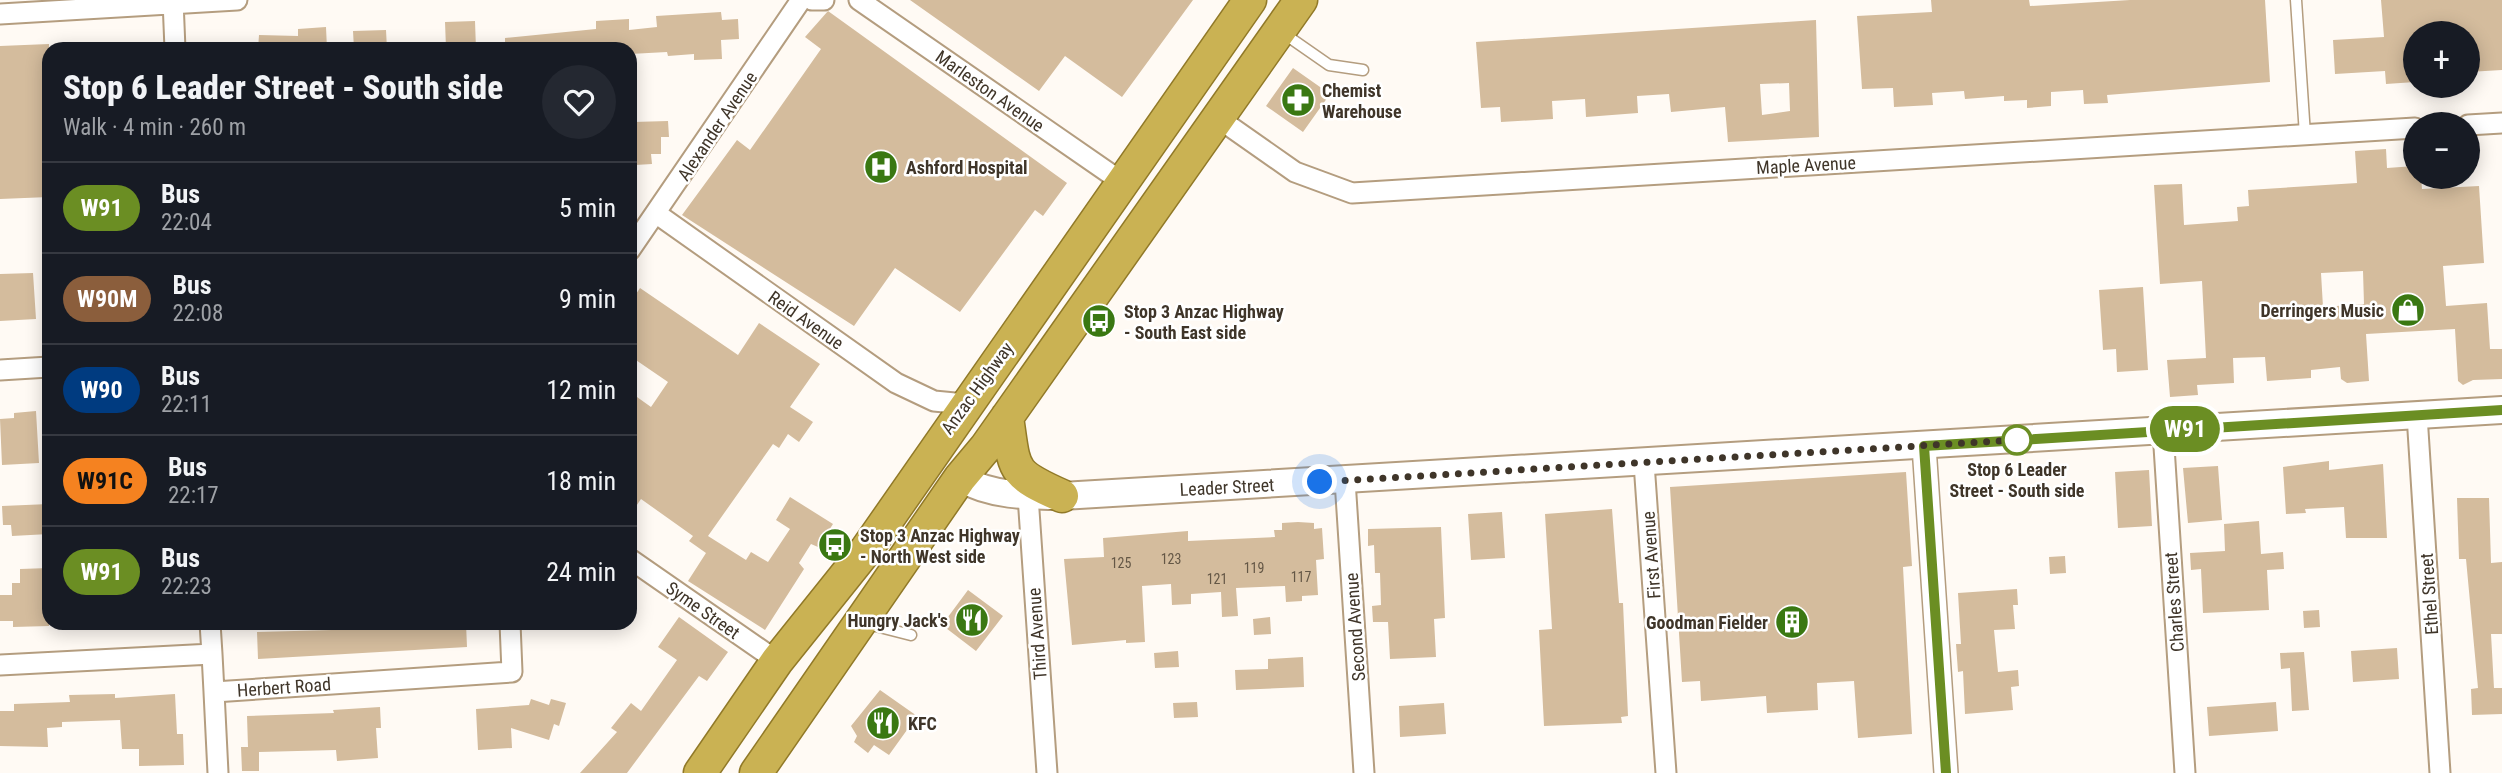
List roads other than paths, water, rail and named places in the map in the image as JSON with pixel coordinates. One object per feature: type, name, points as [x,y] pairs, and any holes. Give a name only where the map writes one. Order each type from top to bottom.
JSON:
[{"type":"highway","name":"Anzac Highway","points":[[701,773],[777,661],[866,550],[1250,0]]},
{"type":"highway","points":[[758,771],[960,478],[1007,417],[1301,0]]},
{"type":"highway","points":[[1202,67],[1209,104],[1218,118]]},
{"type":"highway","points":[[1156,133],[1190,116],[1218,118]]},
{"type":"highway","points":[[1048,290],[1081,312]]},
{"type":"highway","points":[[960,478],[954,464],[954,441],[971,398]]},
{"type":"highway","points":[[1007,417],[1015,470],[1024,478],[1062,496]]},
{"type":"highway","points":[[866,550],[915,503],[960,478]]},
{"type":"highway","points":[[745,709],[756,724],[768,729],[778,727],[799,712]]},
{"type":"highway","points":[[701,773],[727,754],[747,748],[756,754],[758,771]]},
{"type":"main road","name":"Leader Street","points":[[960,478],[977,488],[1028,496],[1062,496],[2502,410]]},
{"type":"street","points":[[0,14],[237,0]]},
{"type":"street","name":"Alexander Avenue","points":[[637,241],[801,0]]},
{"type":"street","points":[[811,0],[824,0]]},
{"type":"street","name":"Marleston Avenue","points":[[859,0],[1122,182]]},
{"type":"street","points":[[173,2],[176,42]]},
{"type":"street","name":"Maple Avenue","points":[[1218,118],[1295,172],[1352,193],[2403,129]]},
{"type":"street","points":[[2480,124],[2502,123]]},
{"type":"street","name":"Reid Avenue","points":[[657,214],[896,383],[934,401],[971,398]]},
{"type":"street","points":[[0,370],[42,367]]},
{"type":"street","name":"Ethel Street","points":[[2417,415],[2440,773]]},
{"type":"street","name":"Charles Street","points":[[2163,431],[2185,773]]},
{"type":"street","points":[[1924,446],[1946,773]]},
{"type":"street","name":"First Avenue","points":[[1644,463],[1666,773]]},
{"type":"street","name":"Second Avenue","points":[[1345,480],[1364,773]]},
{"type":"street","name":"Third Avenue","points":[[1028,496],[1047,773]]},
{"type":"street","name":"Syme Street","points":[[637,564],[777,661]]},
{"type":"street","name":"Herbert Road","points":[[210,630],[214,692],[512,673],[510,630]]},
{"type":"street","points":[[0,665],[212,654]]},
{"type":"street","points":[[214,692],[218,772]]},
{"type":"lane","points":[[2296,0],[2305,135]]},
{"type":"lane","points":[[1279,31],[1329,65],[1363,69]]},
{"type":"lane","points":[[860,622],[911,635]]},
{"type":"place","name":"Chemist Warehouse","points":[[1298,100]]},
{"type":"place","name":"Ashford Hospital","points":[[881,167]]},
{"type":"place","name":"Derringers Music","points":[[2408,310]]},
{"type":"place","name":"Stop 3 Anzac Highway - South East side","points":[[1099,321]]},
{"type":"place","name":"Stop 6 Leader Street - South side","points":[[2017,440]]},
{"type":"place","name":"Stop 3 Anzac Highway - North West side","points":[[835,545]]},
{"type":"place","name":"Hungry Jack's","points":[[972,620]]},
{"type":"place","name":"Goodman Fielder","points":[[1792,622]]},
{"type":"place","name":"KFC","points":[[883,723]]}]
